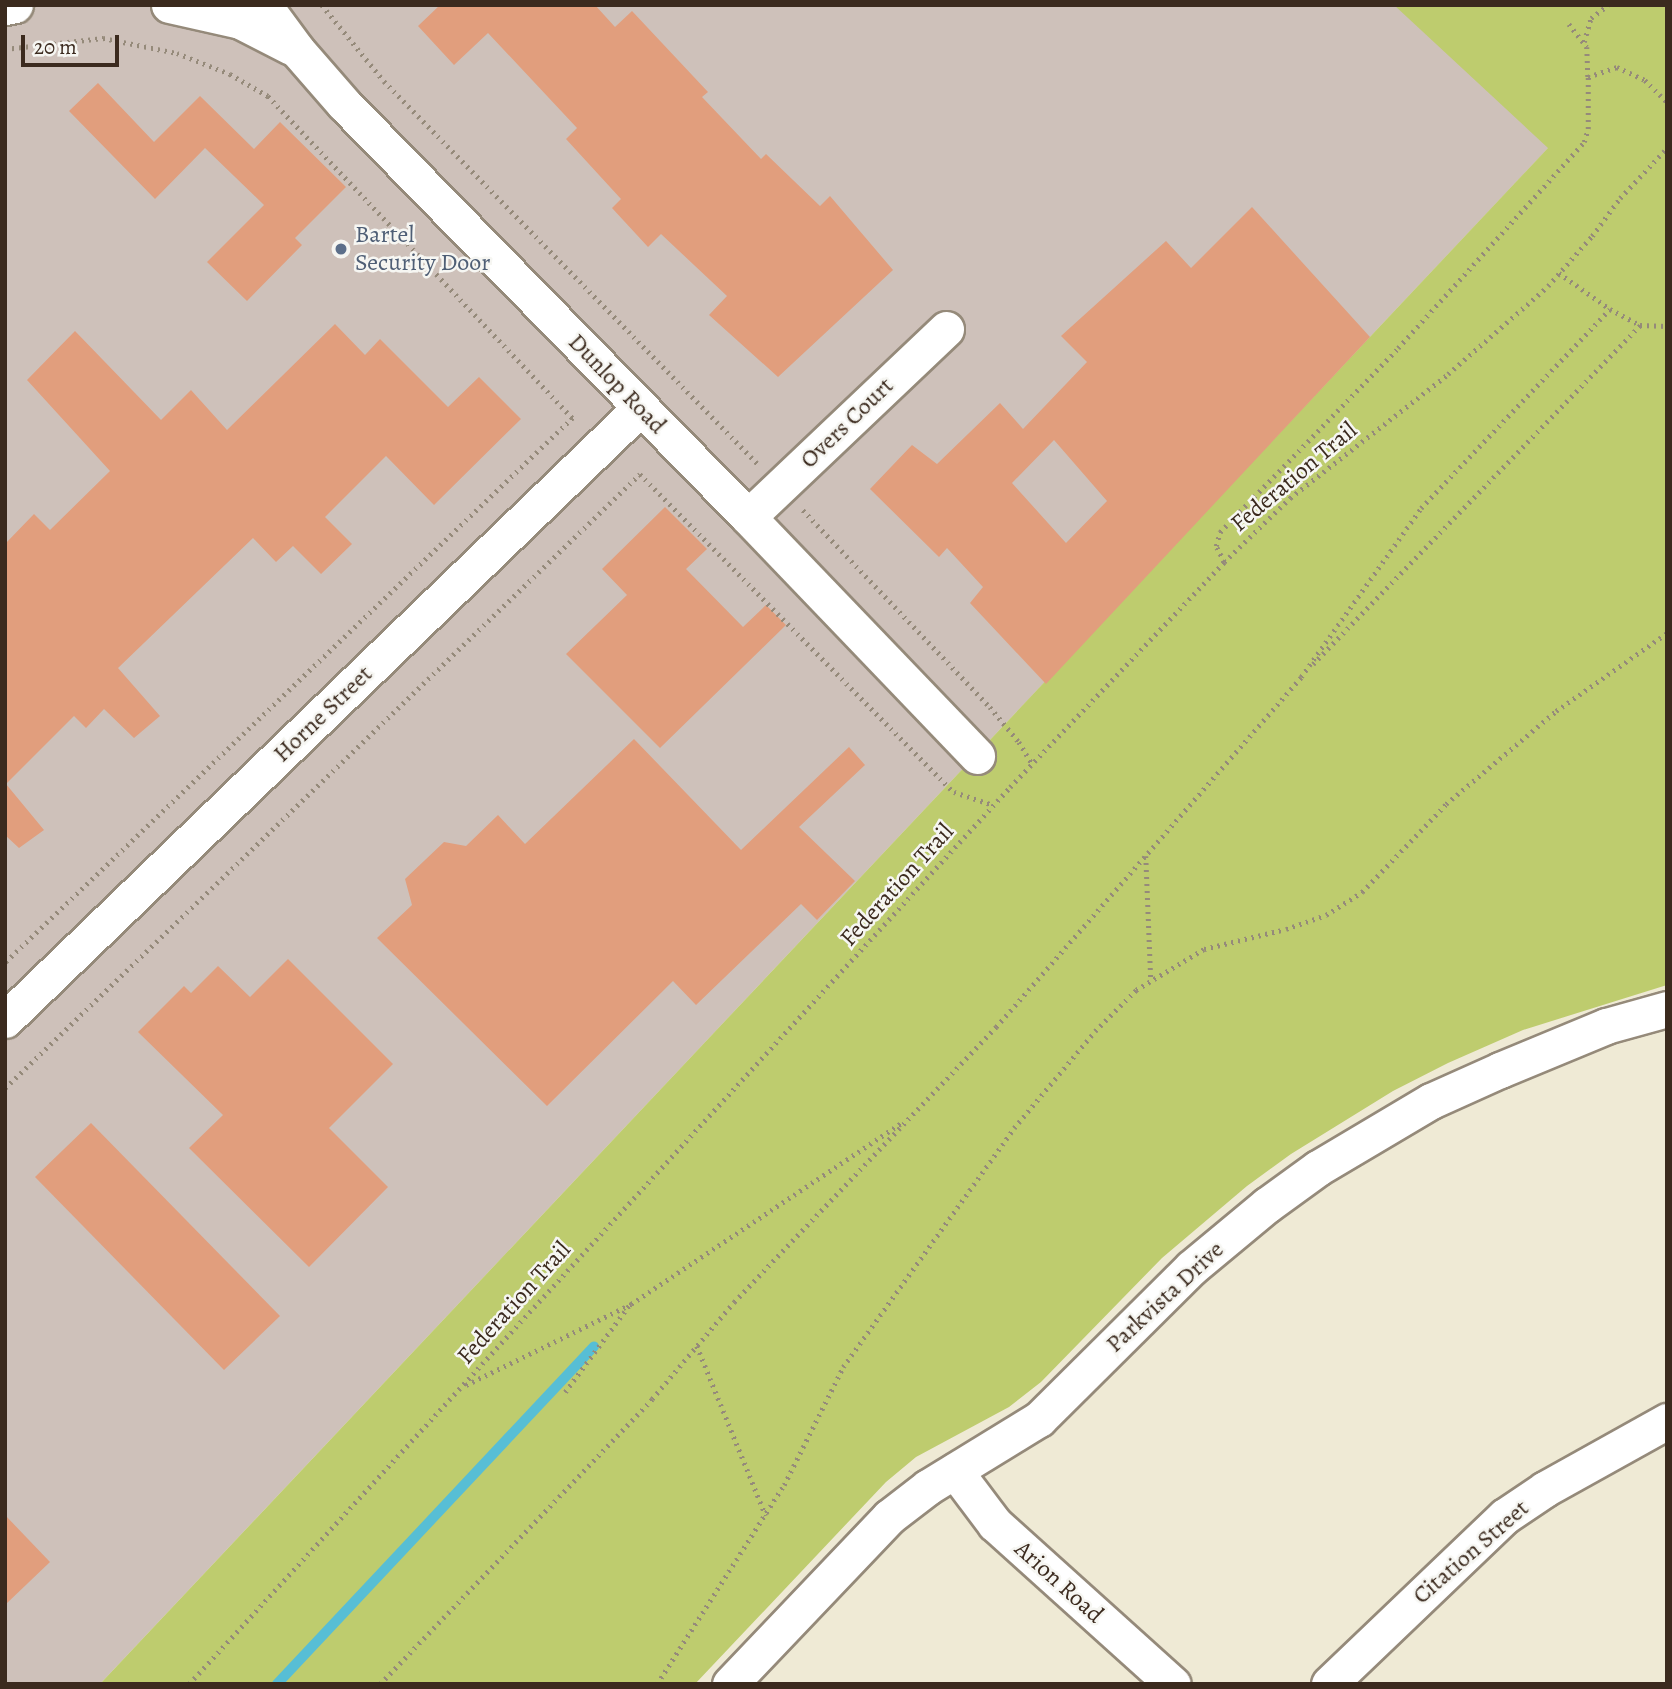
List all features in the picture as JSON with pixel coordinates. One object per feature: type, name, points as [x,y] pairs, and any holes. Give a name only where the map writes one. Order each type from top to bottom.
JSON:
[{"type":"street","points":[[5,7],[15,5]]},
{"type":"street","points":[[169,5],[240,21],[297,50]]},
{"type":"street","name":"Dunlop Road","points":[[264,5],[297,50],[344,104],[748,517],[977,756]]},
{"type":"street","name":"Overs Court","points":[[748,517],[946,329]]},
{"type":"street","name":"Horne Street","points":[[5,1020],[640,408]]},
{"type":"street","name":"Parkvista Drive","points":[[730,1684],[889,1517],[955,1471],[1039,1419],[1191,1268],[1267,1205],[1318,1168],[1431,1101],[1606,1026],[1667,1009]]},
{"type":"street","name":"Citation Street","points":[[1329,1684],[1505,1516],[1545,1489],[1667,1422]]},
{"type":"street","name":"Arion Road","points":[[955,1471],[995,1524],[1173,1684]]},
{"type":"path","points":[[322,5],[384,81],[743,450],[782,486],[890,604],[990,707],[1019,742],[1032,764]]},
{"type":"path","points":[[1584,43],[1591,18],[1608,5]]},
{"type":"path","points":[[1224,562],[1216,545],[1220,532],[1398,348],[1584,142],[1588,128],[1587,47],[1569,24]]},
{"type":"path","points":[[5,50],[103,38],[177,53],[230,74],[268,96],[573,418],[5,963]]},
{"type":"path","points":[[1588,77],[1617,67],[1645,80],[1667,102]]},
{"type":"path","name":"Federation Trail","points":[[189,1684],[993,805],[1224,562],[1290,498],[1448,374],[1510,321],[1559,273],[1620,198],[1667,148]]},
{"type":"path","points":[[1559,273],[1610,309],[1640,325],[1667,326]]},
{"type":"path","points":[[1301,677],[1421,508],[1610,309]]},
{"type":"path","points":[[380,1684],[652,1399],[734,1302],[996,1027],[1301,677],[1640,325]]},
{"type":"path","points":[[5,1088],[640,474],[954,792],[993,805]]},
{"type":"path","points":[[660,1683],[765,1516],[843,1367],[1005,1140],[1095,1031],[1151,980],[1204,949],[1286,929],[1326,915],[1362,892],[1446,804],[1556,711],[1667,633]]},
{"type":"path","points":[[1146,855],[1151,980]]},
{"type":"path","points":[[461,1387],[631,1304],[911,1116]]},
{"type":"path","points":[[565,1392],[631,1304]]},
{"type":"path","points":[[697,1346],[765,1516]]},
{"type":"shaded area","points":[[5,5],[1667,5],[1667,22],[100,1684],[5,1684]]},
{"type":"green space","points":[[1394,5],[1667,5],[1667,985],[1523,1030],[1448,1063],[1393,1091],[1291,1154],[1247,1186],[1162,1258],[1041,1382],[1009,1407],[916,1457],[886,1482],[695,1684],[100,1684],[1548,148]]},
{"type":"building","points":[[440,5],[595,5],[615,27],[632,11],[708,92],[702,97],[761,159],[766,154],[820,206],[830,196],[893,270],[778,377],[709,315],[727,296],[661,234],[648,247],[612,208],[621,199],[566,139],[577,128],[488,33],[454,65],[418,26]]},
{"type":"building","points":[[98,83],[154,142],[200,96],[254,149],[280,122],[346,187],[295,238],[302,245],[247,301],[207,262],[264,205],[205,148],[155,199],[69,111]]},
{"type":"building","points":[[1252,207],[1370,337],[1046,684],[970,603],[983,587],[947,548],[939,557],[870,489],[912,445],[937,464],[1000,403],[1023,429],[1087,362],[1061,336],[1166,241],[1191,268]],"holes":[[[1054,440],[1107,501],[1066,543],[1012,483]]]},
{"type":"building","points":[[335,324],[365,355],[380,339],[448,407],[479,377],[521,419],[434,505],[386,456],[325,517],[352,544],[321,574],[293,546],[276,562],[253,538],[118,668],[160,716],[134,738],[104,709],[86,728],[74,716],[6,784],[44,830],[19,848],[5,835],[5,544],[34,514],[50,530],[110,471],[27,380],[75,331],[161,420],[191,390],[227,430]]},
{"type":"building","points":[[665,507],[707,549],[686,569],[743,627],[766,605],[786,625],[660,748],[566,654],[627,595],[602,569]]},
{"type":"building","points":[[634,739],[741,850],[849,747],[865,765],[799,827],[855,881],[817,920],[801,904],[696,1005],[673,981],[547,1106],[377,938],[412,905],[405,879],[444,842],[466,846],[498,815],[525,844]]},
{"type":"building","points":[[288,959],[393,1064],[329,1128],[388,1187],[309,1267],[189,1148],[223,1115],[138,1032],[184,986],[191,993],[218,966],[250,997]]},
{"type":"building","points":[[91,1123],[280,1316],[224,1370],[35,1177]]},
{"type":"building","points":[[5,1515],[50,1562],[5,1605]]},
{"type":"waterway","points":[[277,1684],[594,1347]]},
{"type":"place","name":"Bartel Security Door","points":[[341,249]]}]
